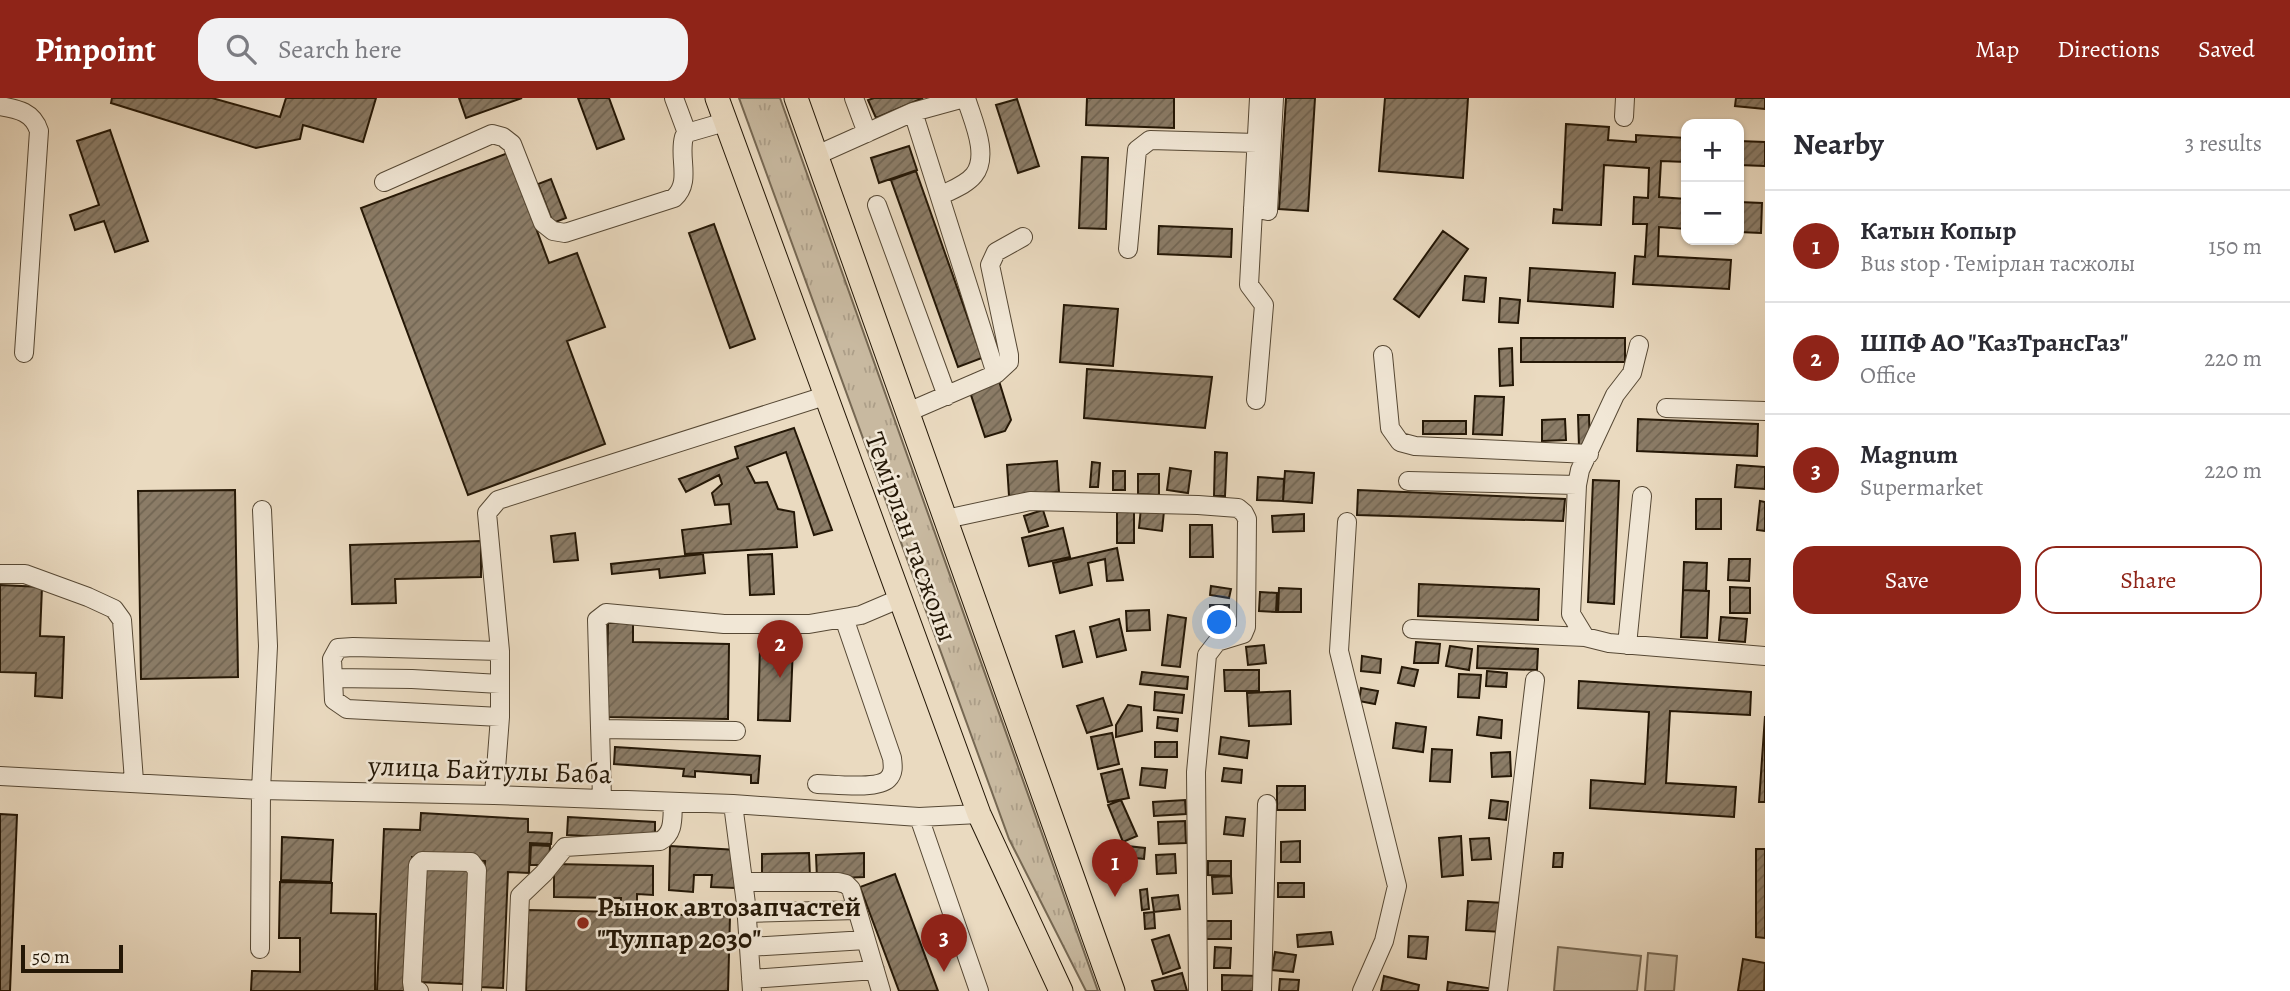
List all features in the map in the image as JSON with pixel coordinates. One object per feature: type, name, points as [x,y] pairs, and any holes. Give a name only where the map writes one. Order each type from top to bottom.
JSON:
[{"type":"main road","name":"Темірлан тасжолы","points":[[717,98],[828,395],[979,814],[1061,991]]},
{"type":"main road","name":"Темірлан тасжолы","points":[[796,98],[1109,988]]},
{"type":"street","points":[[674,98],[688,133]]},
{"type":"street","points":[[854,98],[867,133]]},
{"type":"street","points":[[817,155],[913,112],[965,98],[981,153],[975,173],[940,196]]},
{"type":"street","points":[[1256,400],[1264,305],[1249,285],[1259,98]]},
{"type":"street","points":[[1254,208],[1268,211],[1274,98]]},
{"type":"street","points":[[1624,117],[1625,98]]},
{"type":"street","points":[[0,106],[27,113],[36,121],[39,131],[24,354]]},
{"type":"street","points":[[913,112],[996,374]]},
{"type":"street","points":[[384,182],[492,134],[503,137],[512,144],[543,223],[553,231],[565,233],[674,198],[681,192],[684,183],[682,142],[688,133],[725,122]]},
{"type":"street","points":[[1128,249],[1137,150],[1150,140],[1257,143]]},
{"type":"street","points":[[877,205],[947,396]]},
{"type":"street","points":[[908,411],[996,374],[1009,362],[990,265],[996,251],[1023,237]]},
{"type":"street","points":[[1586,637],[1571,614],[1577,485],[1580,470],[1615,395],[1632,373],[1639,345]]},
{"type":"street","points":[[1383,355],[1390,428],[1400,442],[1415,446],[1589,454]]},
{"type":"street","points":[[494,795],[500,651],[487,513],[491,505],[498,500],[828,395]]},
{"type":"street","points":[[1666,408],[1765,411]]},
{"type":"street","points":[[1408,481],[1577,485]]},
{"type":"street","points":[[1628,645],[1642,496]]},
{"type":"street","points":[[946,519],[1030,501],[1198,505],[1238,508],[1244,513],[1247,519],[1246,627],[1243,634],[1217,642],[1207,655],[1196,772],[1198,991]]},
{"type":"street","points":[[260,950],[261,790],[268,646],[262,510]]},
{"type":"street","points":[[1347,522],[1339,651],[1397,886],[1384,942],[1362,991]]},
{"type":"street","points":[[0,574],[25,574],[106,604],[119,614],[122,620],[134,781]]},
{"type":"street","points":[[602,799],[597,620],[606,613],[724,624],[809,624],[861,615],[901,598]]},
{"type":"street","points":[[817,784],[875,785],[887,780],[893,771],[892,758],[844,618]]},
{"type":"street","points":[[1412,629],[1586,637],[1609,643],[1765,656]]},
{"type":"street","points":[[499,717],[347,709],[334,700],[332,659],[338,648],[500,651]]},
{"type":"street","points":[[333,678],[500,684]]},
{"type":"street","points":[[1497,991],[1535,680]]},
{"type":"street","points":[[600,729],[736,731]]},
{"type":"street","name":"улица Байтулы Баба","points":[[0,776],[134,781],[261,790],[733,804],[919,817],[979,814]]},
{"type":"street","points":[[516,991],[520,896],[528,886],[544,873],[565,847],[660,841],[672,830],[673,802]]},
{"type":"street","points":[[733,804],[747,913],[752,985],[875,970]]},
{"type":"street","points":[[1262,991],[1268,804]]},
{"type":"street","points":[[919,817],[979,991]]},
{"type":"street","points":[[419,991],[413,989],[412,982],[418,865],[422,861],[471,862],[477,870],[472,991]]},
{"type":"street","points":[[743,881],[846,884],[851,890],[881,991]]},
{"type":"street","points":[[747,913],[857,910]]},
{"type":"street","points":[[749,947],[866,940]]},
{"type":"green space","points":[[739,98],[780,98],[1098,991],[1086,991],[1009,839]]},
{"type":"green space","points":[[1558,947],[1641,956],[1637,991],[1554,991]]},
{"type":"green space","points":[[1648,953],[1677,956],[1674,991],[1645,991]]},
{"type":"building","points":[[112,98],[212,98],[280,117],[286,98],[376,98],[363,142],[303,125],[300,139],[256,148],[111,103]]},
{"type":"building","points":[[459,98],[522,98],[466,118]]},
{"type":"building","points":[[578,98],[609,98],[624,139],[597,149]]},
{"type":"building","points":[[923,98],[876,118],[868,100]]},
{"type":"building","points":[[1087,98],[1174,98],[1174,128],[1086,125]]},
{"type":"building","points":[[1286,98],[1315,98],[1308,211],[1279,209]]},
{"type":"building","points":[[1385,98],[1468,98],[1463,178],[1379,171]]},
{"type":"building","points":[[1736,98],[1765,98],[1765,109],[1735,106]]},
{"type":"building","points":[[1017,99],[1039,166],[1018,173],[996,105]]},
{"type":"building","points":[[1566,124],[1609,127],[1608,140],[1636,142],[1636,135],[1681,138],[1681,162],[1661,161],[1659,197],[1681,199],[1681,229],[1659,227],[1658,256],[1731,260],[1729,289],[1633,284],[1635,256],[1645,257],[1647,224],[1633,224],[1634,197],[1648,198],[1649,168],[1604,165],[1601,225],[1553,223],[1554,209],[1562,210]]},
{"type":"building","points":[[110,130],[148,241],[115,252],[104,221],[75,230],[70,215],[99,205],[77,141]]},
{"type":"building","points":[[1744,141],[1765,142],[1765,166],[1744,165]]},
{"type":"building","points":[[909,146],[917,170],[879,183],[871,158]]},
{"type":"building","points":[[508,153],[549,263],[577,253],[605,327],[567,341],[605,444],[468,495],[361,208]]},
{"type":"building","points":[[1082,157],[1108,158],[1106,229],[1079,228]]},
{"type":"building","points":[[916,171],[982,358],[958,367],[891,180]]},
{"type":"building","points":[[551,179],[566,218],[553,223],[538,184]]},
{"type":"building","points":[[1744,202],[1762,203],[1761,233],[1744,232]]},
{"type":"building","points":[[714,224],[755,339],[730,348],[689,233]]},
{"type":"building","points":[[1159,226],[1232,229],[1231,257],[1158,254]]},
{"type":"building","points":[[1443,231],[1468,249],[1419,317],[1394,299]]},
{"type":"building","points":[[1530,268],[1615,273],[1613,307],[1528,301]]},
{"type":"building","points":[[1465,276],[1486,278],[1484,302],[1463,300]]},
{"type":"building","points":[[1500,298],[1520,300],[1518,323],[1499,322]]},
{"type":"building","points":[[1064,305],[1118,309],[1113,366],[1060,362]]},
{"type":"building","points":[[1521,338],[1625,338],[1625,362],[1521,362]]},
{"type":"building","points":[[1512,348],[1513,385],[1500,386],[1499,349]]},
{"type":"building","points":[[1087,369],[1212,377],[1205,428],[1084,418]]},
{"type":"building","points":[[999,381],[1011,420],[1005,431],[985,437],[970,392]]},
{"type":"building","points":[[1475,396],[1504,397],[1502,435],[1473,434]]},
{"type":"building","points":[[1578,415],[1589,415],[1590,447],[1579,447]]},
{"type":"building","points":[[1565,419],[1566,440],[1542,441],[1542,420]]},
{"type":"building","points":[[1638,419],[1758,424],[1757,456],[1637,451]]},
{"type":"building","points":[[1423,421],[1466,421],[1466,434],[1423,434]]},
{"type":"building","points":[[794,428],[832,530],[814,535],[786,452],[747,467],[755,483],[767,482],[778,509],[794,512],[797,547],[685,554],[682,530],[731,524],[729,504],[715,505],[712,493],[722,484],[719,475],[686,492],[679,479],[738,458],[735,447]]},
{"type":"building","points":[[1215,452],[1227,453],[1225,496],[1214,496]]},
{"type":"building","points":[[1057,461],[1059,492],[1009,496],[1007,465]]},
{"type":"building","points":[[1092,462],[1100,463],[1098,487],[1090,487]]},
{"type":"building","points":[[1737,465],[1765,467],[1765,489],[1735,487]]},
{"type":"building","points":[[1170,468],[1191,471],[1188,493],[1167,490]]},
{"type":"building","points":[[1113,471],[1125,471],[1125,490],[1113,490]]},
{"type":"building","points":[[1285,471],[1314,473],[1312,503],[1283,501]]},
{"type":"building","points":[[1138,474],[1159,474],[1159,495],[1138,494]]},
{"type":"building","points":[[1258,477],[1284,479],[1283,501],[1257,500]]},
{"type":"building","points":[[1593,480],[1619,481],[1614,604],[1588,602]]},
{"type":"building","points":[[235,490],[238,677],[141,679],[138,491]]},
{"type":"building","points":[[1358,490],[1565,499],[1563,521],[1357,515]]},
{"type":"building","points":[[1696,499],[1721,499],[1721,529],[1696,529]]},
{"type":"building","points":[[1760,501],[1765,502],[1765,531],[1757,530]]},
{"type":"building","points":[[1117,507],[1134,507],[1134,543],[1117,543]]},
{"type":"building","points":[[1141,508],[1164,511],[1162,531],[1139,528]]},
{"type":"building","points":[[1043,510],[1048,526],[1029,532],[1024,516]]},
{"type":"building","points":[[1304,514],[1304,531],[1273,532],[1272,516]]},
{"type":"building","points":[[1190,525],[1212,525],[1213,557],[1190,557]]},
{"type":"building","points":[[1063,528],[1070,557],[1029,566],[1022,538]]},
{"type":"building","points":[[575,533],[578,560],[554,562],[551,536]]},
{"type":"building","points":[[481,541],[481,577],[395,579],[396,603],[352,604],[350,545]]},
{"type":"building","points":[[1117,548],[1123,580],[1107,581],[1105,559],[1088,563],[1092,585],[1060,593],[1053,563]]},
{"type":"building","points":[[703,554],[705,573],[660,578],[659,569],[612,574],[611,564]]},
{"type":"building","points":[[772,554],[774,594],[750,595],[748,555]]},
{"type":"building","points":[[1729,559],[1750,559],[1749,581],[1728,580]]},
{"type":"building","points":[[1684,562],[1707,563],[1706,591],[1683,590]]},
{"type":"building","points":[[1419,584],[1539,589],[1538,620],[1418,616]]},
{"type":"building","points":[[0,585],[42,587],[40,636],[64,637],[62,698],[35,696],[36,673],[0,672]]},
{"type":"building","points":[[1211,586],[1231,589],[1229,598],[1210,595]]},
{"type":"building","points":[[1730,587],[1750,588],[1750,613],[1730,613]]},
{"type":"building","points":[[1279,588],[1301,589],[1301,612],[1278,612]]},
{"type":"building","points":[[1683,590],[1709,591],[1707,638],[1681,637]]},
{"type":"building","points":[[1260,592],[1277,593],[1276,612],[1259,611]]},
{"type":"building","points":[[1210,605],[1229,605],[1229,621],[1210,621]]},
{"type":"building","points":[[1149,610],[1150,630],[1127,631],[1126,611]]},
{"type":"building","points":[[1168,615],[1186,618],[1180,667],[1162,665]]},
{"type":"building","points":[[1721,617],[1747,619],[1745,642],[1719,640]]},
{"type":"building","points":[[1119,619],[1126,650],[1097,657],[1090,627]]},
{"type":"building","points":[[608,623],[633,623],[633,642],[729,644],[728,719],[606,717]]},
{"type":"building","points":[[1074,631],[1082,662],[1063,667],[1056,636]]},
{"type":"building","points":[[1416,642],[1440,644],[1438,663],[1414,663]]},
{"type":"building","points":[[760,645],[793,646],[790,721],[758,720]]},
{"type":"building","points":[[1264,645],[1266,663],[1248,665],[1246,647]]},
{"type":"building","points":[[1450,646],[1472,649],[1469,670],[1446,666]]},
{"type":"building","points":[[1478,646],[1538,649],[1537,670],[1477,668]]},
{"type":"building","points":[[1362,656],[1381,659],[1380,673],[1361,671]]},
{"type":"building","points":[[1402,667],[1418,670],[1414,686],[1398,683]]},
{"type":"building","points":[[1224,670],[1259,670],[1259,691],[1225,691]]},
{"type":"building","points":[[1487,671],[1507,673],[1506,687],[1486,686]]},
{"type":"building","points":[[1142,672],[1188,677],[1187,689],[1140,684]]},
{"type":"building","points":[[1459,674],[1481,675],[1479,698],[1458,697]]},
{"type":"building","points":[[1579,681],[1751,692],[1750,715],[1670,711],[1666,783],[1736,787],[1734,817],[1590,808],[1591,780],[1645,784],[1649,712],[1578,708]]},
{"type":"building","points":[[1361,688],[1378,691],[1375,704],[1359,701]]},
{"type":"building","points":[[1290,691],[1291,724],[1249,726],[1247,693]]},
{"type":"building","points":[[1155,692],[1184,695],[1182,713],[1154,710]]},
{"type":"building","points":[[1103,698],[1112,725],[1087,733],[1077,706]]},
{"type":"building","points":[[1128,705],[1141,707],[1142,731],[1116,737],[1116,725]]},
{"type":"building","points":[[1765,716],[1765,802],[1759,802]]},
{"type":"building","points":[[1158,717],[1178,719],[1177,731],[1157,728]]},
{"type":"building","points":[[1479,717],[1502,720],[1501,738],[1477,735]]},
{"type":"building","points":[[1396,723],[1426,727],[1423,752],[1393,748]]},
{"type":"building","points":[[1112,733],[1119,764],[1098,769],[1091,737]]},
{"type":"building","points":[[1221,737],[1249,741],[1247,758],[1219,754]]},
{"type":"building","points":[[1155,742],[1177,742],[1177,757],[1155,757]]},
{"type":"building","points":[[615,747],[760,756],[758,783],[751,783],[751,775],[695,771],[695,777],[683,776],[684,769],[614,764]]},
{"type":"building","points":[[1432,749],[1452,750],[1450,782],[1430,781]]},
{"type":"building","points":[[1510,752],[1511,776],[1492,777],[1491,753]]},
{"type":"building","points":[[1142,768],[1167,770],[1165,788],[1140,785]]},
{"type":"building","points":[[1224,768],[1242,770],[1241,783],[1222,781]]},
{"type":"building","points":[[1122,769],[1129,798],[1108,802],[1101,774]]},
{"type":"building","points":[[1277,786],[1305,786],[1305,810],[1277,810]]},
{"type":"building","points":[[1121,800],[1137,836],[1123,842],[1108,805]]},
{"type":"building","points":[[1185,800],[1186,814],[1154,816],[1153,802]]},
{"type":"building","points":[[1491,800],[1508,802],[1506,820],[1489,818]]},
{"type":"building","points":[[421,813],[528,819],[528,832],[552,833],[551,844],[530,843],[529,873],[508,872],[503,988],[479,987],[485,861],[412,857],[406,991],[377,991],[384,829],[420,830]]},
{"type":"building","points":[[0,814],[17,815],[10,991],[0,991]]},
{"type":"building","points":[[568,817],[655,822],[655,840],[567,835]]},
{"type":"building","points":[[1226,817],[1245,819],[1243,836],[1224,834]]},
{"type":"building","points":[[1185,821],[1186,843],[1159,844],[1158,822]]},
{"type":"building","points":[[1461,836],[1463,875],[1442,877],[1439,838]]},
{"type":"building","points":[[282,837],[333,840],[331,882],[281,880]]},
{"type":"building","points":[[1489,838],[1491,859],[1472,860],[1470,839]]},
{"type":"building","points":[[1300,841],[1300,862],[1281,862],[1281,842]]},
{"type":"building","points":[[531,845],[550,846],[549,865],[530,865]]},
{"type":"building","points":[[670,846],[737,850],[735,888],[711,887],[712,875],[694,875],[693,892],[669,890]]},
{"type":"building","points":[[1127,846],[1145,848],[1144,859],[1126,857]]},
{"type":"building","points":[[1756,849],[1765,849],[1765,938],[1756,937]]},
{"type":"building","points":[[809,853],[810,877],[762,878],[762,854]]},
{"type":"building","points":[[864,853],[864,877],[817,879],[816,855]]},
{"type":"building","points":[[1554,853],[1563,853],[1562,867],[1553,867]]},
{"type":"building","points":[[1175,854],[1176,873],[1157,874],[1156,855]]},
{"type":"building","points":[[1208,861],[1231,861],[1231,876],[1208,875]]},
{"type":"building","points":[[423,864],[470,866],[463,984],[418,982]]},
{"type":"building","points":[[554,864],[653,866],[653,895],[637,894],[637,914],[730,916],[728,991],[526,991],[528,910],[620,912],[621,898],[554,897]]},
{"type":"building","points":[[895,874],[938,991],[899,991],[860,887]]},
{"type":"building","points":[[1231,876],[1232,893],[1213,894],[1212,877]]},
{"type":"building","points":[[280,882],[332,883],[331,913],[376,914],[375,991],[251,991],[252,971],[300,972],[300,938],[279,938]]},
{"type":"building","points":[[1278,883],[1304,883],[1304,897],[1278,897]]},
{"type":"building","points":[[1147,889],[1149,909],[1142,910],[1140,890]]},
{"type":"building","points":[[1178,895],[1180,909],[1154,912],[1152,898]]},
{"type":"building","points":[[1468,901],[1505,903],[1503,932],[1466,930]]},
{"type":"building","points":[[1154,912],[1155,928],[1145,929],[1144,913]]},
{"type":"building","points":[[1204,921],[1231,921],[1231,939],[1205,939]]},
{"type":"building","points":[[1331,932],[1333,944],[1298,947],[1297,935]]},
{"type":"building","points":[[1169,935],[1180,968],[1163,974],[1152,940]]},
{"type":"building","points":[[1409,936],[1428,937],[1426,959],[1408,957]]},
{"type":"building","points":[[1215,947],[1231,948],[1230,968],[1214,968]]},
{"type":"building","points":[[1275,952],[1296,955],[1293,972],[1272,970]]},
{"type":"building","points":[[1743,959],[1765,963],[1764,991],[1738,991]]},
{"type":"building","points":[[1182,973],[1187,991],[1155,991],[1152,981]]},
{"type":"building","points":[[1222,975],[1259,976],[1259,991],[1222,991]]},
{"type":"building","points":[[1384,976],[1419,985],[1418,991],[1381,991]]},
{"type":"building","points":[[1280,979],[1299,980],[1298,991],[1279,991]]},
{"type":"building","points":[[1448,982],[1494,989],[1447,991]]},
{"type":"place","name":"ШПФ АО \"КазТрансГаз\"","points":[[780,678]]},
{"type":"place","name":"Катын Копыр","points":[[1115,897]]},
{"type":"place","name":"Рынок автозапчастей \"Тулпар 2030\"","points":[[583,923]]},
{"type":"place","name":"Magnum","points":[[944,972]]}]
